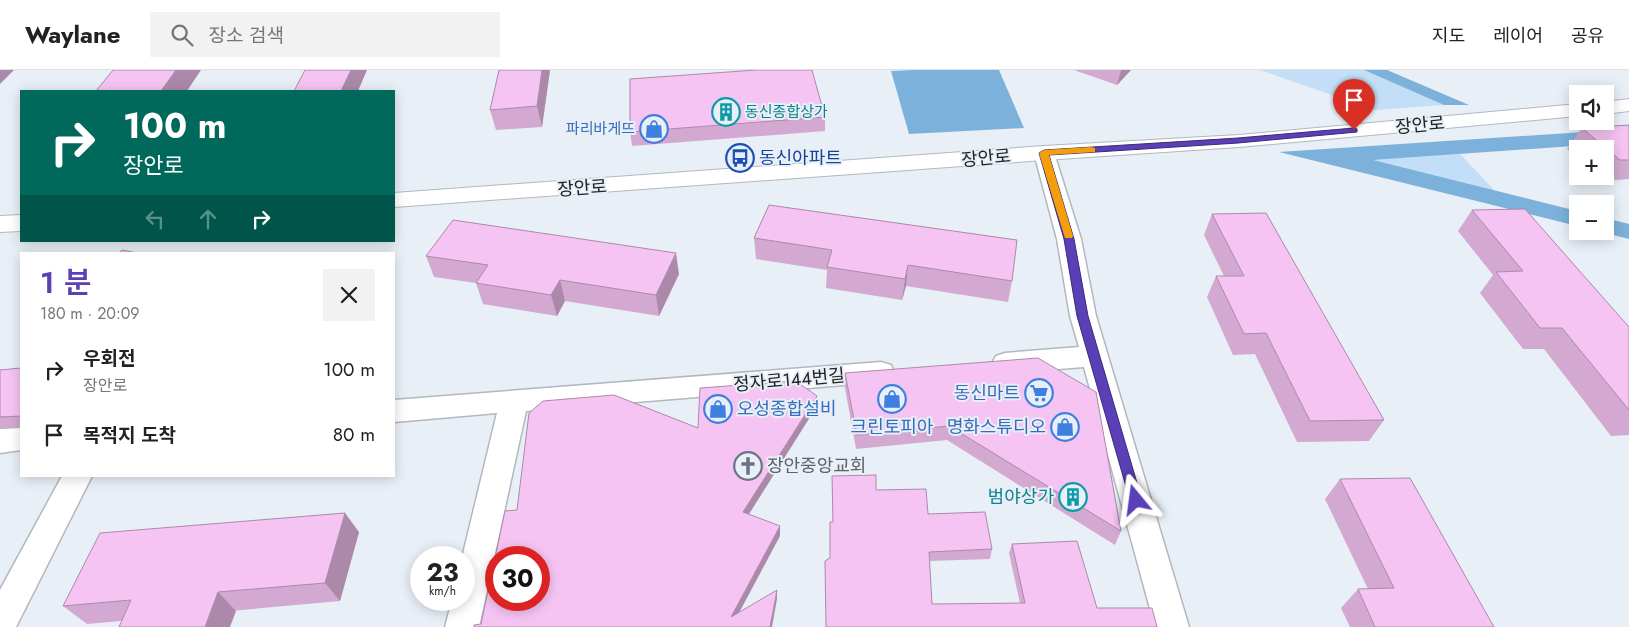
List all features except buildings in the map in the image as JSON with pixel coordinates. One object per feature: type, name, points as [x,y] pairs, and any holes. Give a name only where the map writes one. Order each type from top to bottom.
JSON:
[{"type":"main road","points":[[1614,107],[1629,105]]},
{"type":"main road","name":"장안로","points":[[395,200],[1238,140],[1569,111]]},
{"type":"main road","points":[[0,224],[20,223]]},
{"type":"street","points":[[1044,153],[1069,239],[1082,316],[1172,627]]},
{"type":"street","points":[[985,364],[1094,356]]},
{"type":"street","name":"정자로144번길","points":[[395,411],[906,370]]},
{"type":"street","points":[[462,627],[514,402]]},
{"type":"street","points":[[0,441],[20,439]]},
{"type":"street","points":[[0,623],[76,477]]},
{"type":"shaded area","points":[[999,70],[1024,128],[909,134],[891,71]]},
{"type":"shaded area","points":[[1260,70],[1364,70],[1444,105],[1375,110]]},
{"type":"shaded area","points":[[1364,70],[1387,70],[1469,105],[1444,105]]},
{"type":"shaded area","points":[[1629,129],[1629,142],[1614,143],[1614,140],[1569,140],[1569,146],[1373,160],[1569,209],[1569,224],[1279,152],[1614,130]]},
{"type":"shaded area","points":[[1460,154],[1495,191],[1371,160]]},
{"type":"shaded area","points":[[1614,220],[1629,224],[1629,239],[1614,235]]},
{"type":"slow traffic","points":[[1068,236],[1044,153],[1091,150]]},
{"type":"place","name":"동신종합상가","points":[[726,112]]},
{"type":"place","name":"파리바게뜨","points":[[654,129]]},
{"type":"place","name":"동신아파트","points":[[740,158]]},
{"type":"place","name":"동신마트","points":[[1039,393]]},
{"type":"place","name":"크린토피아","points":[[892,399]]},
{"type":"place","name":"오성종합설비","points":[[718,409]]},
{"type":"place","name":"명화스튜디오","points":[[1065,427]]},
{"type":"place","name":"장안중앙교회","points":[[748,466]]},
{"type":"place","name":"범야상가","points":[[1073,497]]},
{"type":"route","points":[[1136,500],[1082,316],[1069,239],[1044,153],[1354,130]]}]
